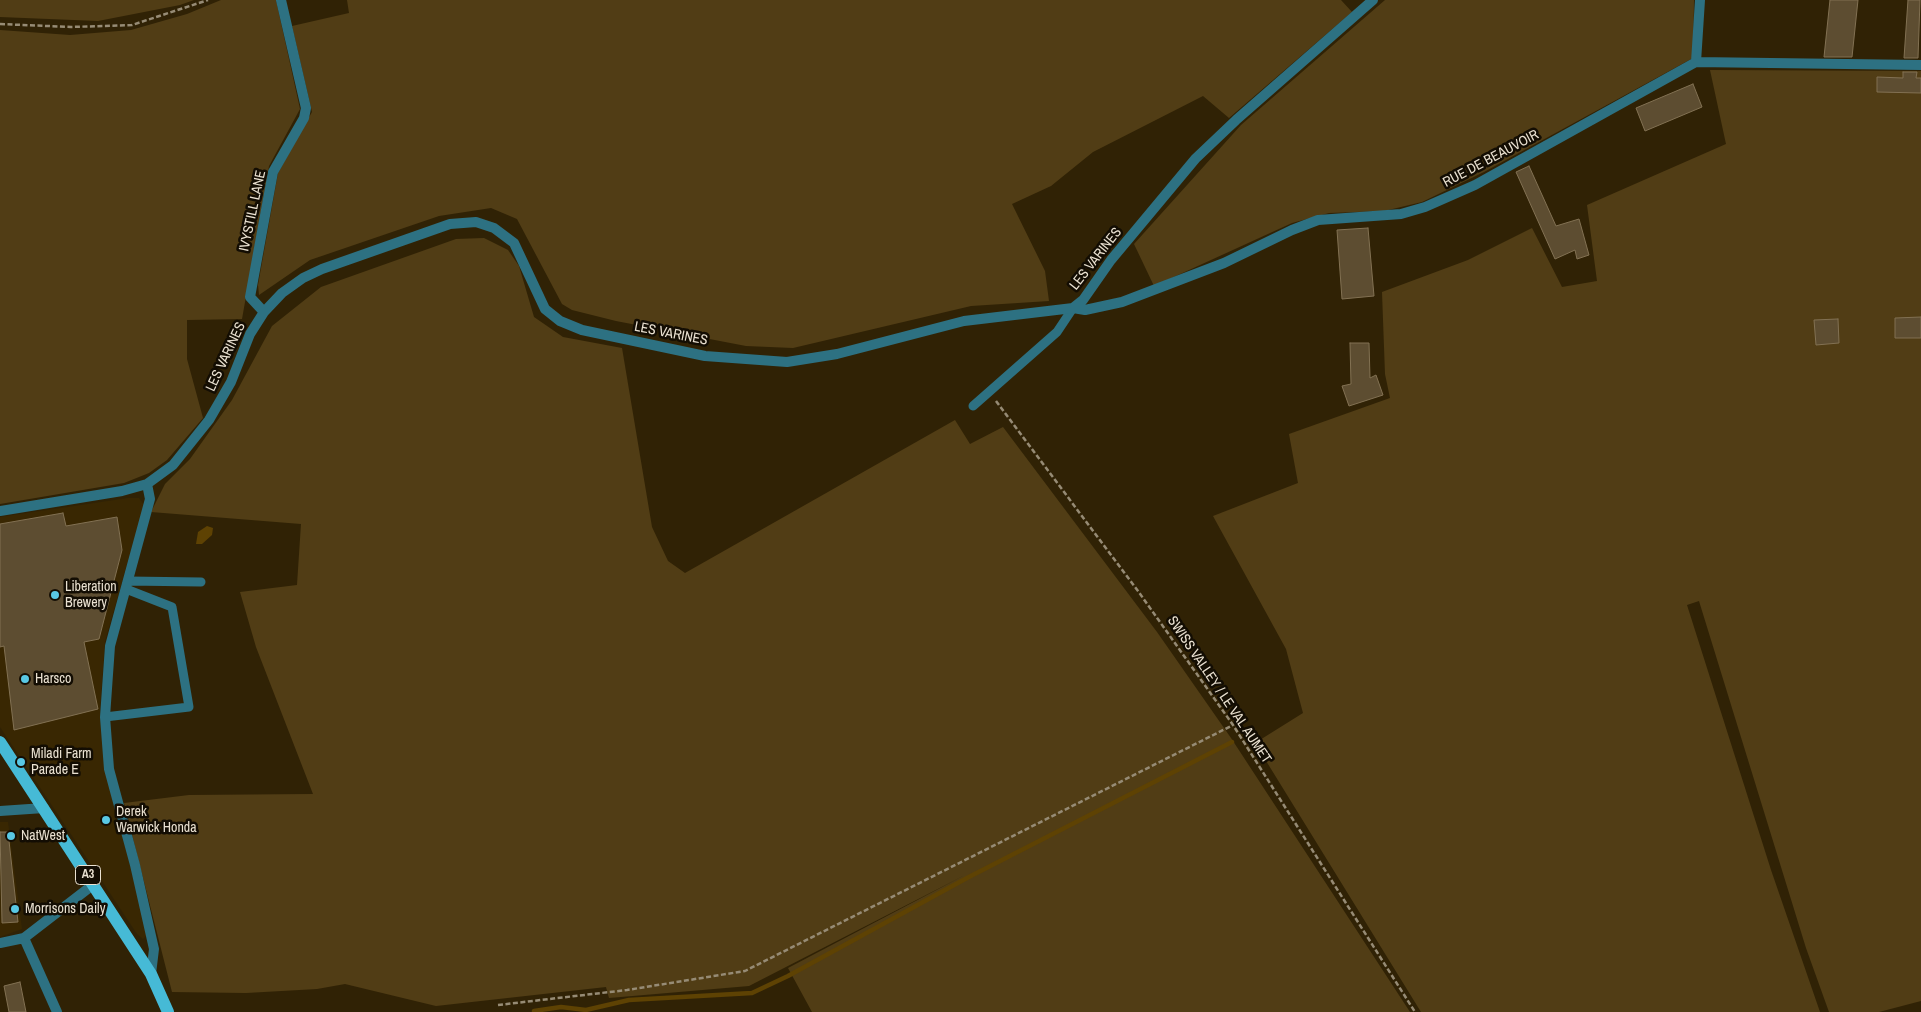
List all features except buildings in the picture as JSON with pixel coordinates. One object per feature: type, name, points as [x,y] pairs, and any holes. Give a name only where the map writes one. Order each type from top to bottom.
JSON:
[{"type":"main road","name":"A3","points":[[0,742],[94,884],[150,974],[168,1012]]},
{"type":"street","name":"IVYSTILL LANE","points":[[264,312],[250,297],[274,172],[304,118],[306,108],[281,0]]},
{"type":"street","name":"LES VARINES","points":[[0,511],[122,491],[147,484],[173,464],[209,420],[231,382],[250,334],[264,312],[282,293],[302,278],[322,269],[450,224],[476,222],[494,228],[514,243],[545,310],[560,321],[582,330],[705,356],[787,362],[837,354],[964,321],[1073,308],[1083,300],[1111,260],[1196,158],[1236,120],[1374,0]]},
{"type":"street","points":[[1696,62],[1700,0]]},
{"type":"street","name":"RUE DE BEAUVOIR","points":[[1073,308],[1085,310],[1122,302],[1224,263],[1292,230],[1318,220],[1401,214],[1425,207],[1475,185],[1696,62],[1921,64]]},
{"type":"street","points":[[147,484],[150,499],[110,646],[105,716],[109,769],[135,865],[154,949],[150,974]]},
{"type":"street","points":[[0,812],[44,808]]},
{"type":"street","points":[[0,943],[24,938],[94,884]]},
{"type":"street","points":[[24,938],[57,1012]]},
{"type":"lane","points":[[973,406],[1057,332],[1073,308]]},
{"type":"lane","points":[[127,585],[201,582]]},
{"type":"lane","points":[[105,716],[189,707],[172,607],[127,585]]},
{"type":"path","points":[[0,24],[71,27],[132,25],[208,0]]},
{"type":"path","name":"SWISS VALLEY / LE VAL AUMET","points":[[989,392],[1138,590],[1233,725],[1414,1012]]},
{"type":"path","points":[[498,1005],[627,990],[745,971],[1233,725]]},
{"type":"shaded area","points":[[0,0],[194,0],[180,5],[98,21],[0,17]]},
{"type":"shaded area","points":[[221,0],[276,0],[300,109],[269,166],[242,319],[187,320],[187,359],[203,418],[167,460],[149,473],[124,483],[0,504],[0,30],[70,35],[131,30],[187,14]]},
{"type":"shaded area","points":[[347,0],[1341,0],[1352,12],[1229,118],[1203,96],[1093,152],[1051,186],[1012,204],[1045,271],[1049,301],[971,306],[793,348],[746,346],[616,321],[572,310],[562,304],[517,219],[491,208],[439,216],[310,260],[259,295],[258,285],[278,173],[312,112],[292,26],[349,13]]},
{"type":"shaded area","points":[[1385,0],[1694,0],[1693,58],[1484,172],[1422,202],[1384,211],[1329,213],[1292,223],[1154,286],[1134,244],[1241,125]]},
{"type":"shaded area","points":[[1710,70],[1921,71],[1921,1001],[1879,1012],[1829,1012],[1806,948],[1699,601],[1687,605],[1771,870],[1820,1012],[1421,1012],[1255,743],[1303,713],[1286,649],[1213,516],[1298,483],[1289,434],[1390,398],[1385,374],[1382,292],[1468,260],[1532,228],[1562,287],[1597,281],[1587,205],[1726,144]]},
{"type":"shaded area","points":[[484,238],[508,250],[519,266],[534,317],[563,337],[622,348],[652,527],[668,561],[685,573],[955,420],[970,444],[1003,427],[1157,632],[1231,738],[1410,1012],[812,1012],[788,968],[965,875],[749,986],[609,998],[606,987],[436,1006],[345,984],[317,989],[246,993],[172,992],[124,803],[189,795],[313,794],[256,647],[240,592],[297,585],[301,524],[151,512],[165,484],[190,459],[232,400],[272,326],[321,287],[456,239]]},
{"type":"shaded area","points":[[139,498],[144,505],[105,641],[100,710],[106,773],[148,934],[143,939],[137,934],[0,727],[0,517]]},
{"type":"shaded area","points":[[207,526],[213,528],[212,535],[202,544],[196,544],[198,532]]},
{"type":"shaded area","points":[[0,822],[8,822],[22,929],[0,937]]},
{"type":"waterway","points":[[534,1011],[561,1007],[586,1010],[629,1000],[752,993],[788,976],[967,878],[1232,742]]},
{"type":"place","name":"Liberation Brewery","points":[[55,595]]},
{"type":"place","name":"Harsco","points":[[25,679]]},
{"type":"place","name":"Miladi Farm Parade E","points":[[21,762]]},
{"type":"place","name":"Derek Warwick Honda","points":[[106,820]]},
{"type":"place","name":"NatWest","points":[[11,836]]},
{"type":"place","name":"Morrisons Daily","points":[[15,909]]}]
